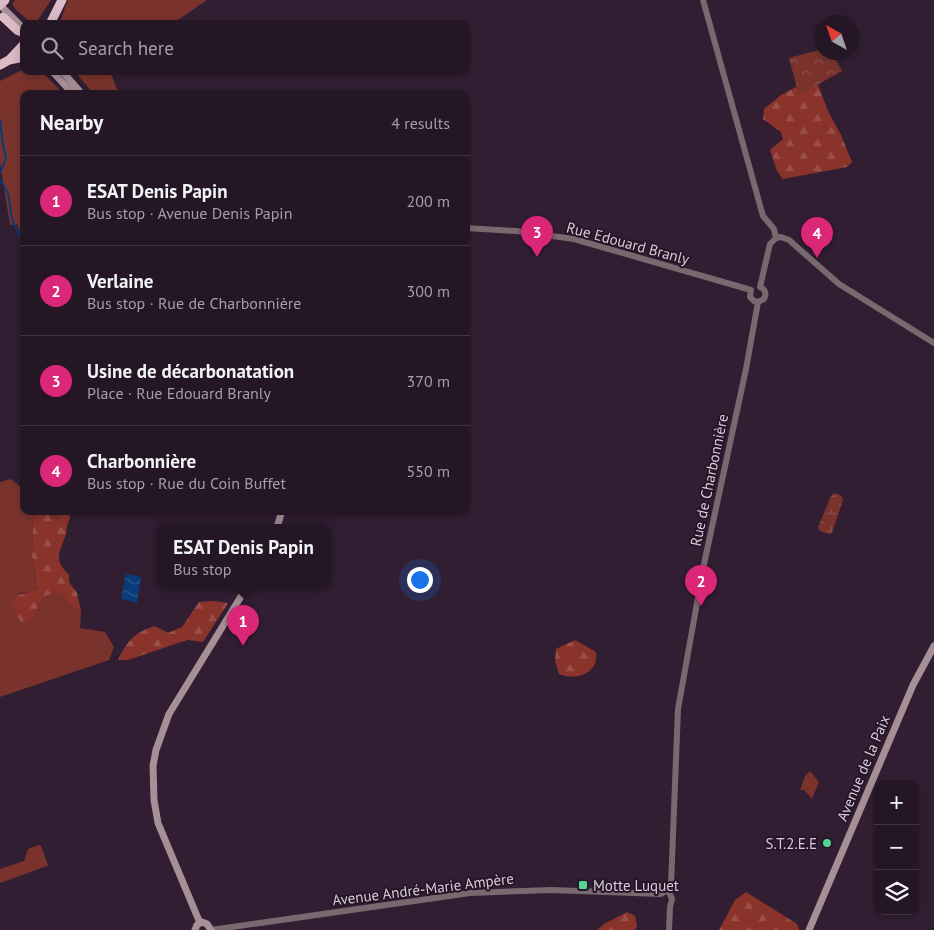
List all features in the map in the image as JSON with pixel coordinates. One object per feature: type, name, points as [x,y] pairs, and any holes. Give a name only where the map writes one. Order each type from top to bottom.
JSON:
[{"type":"highway","points":[[0,5],[4,0]]},
{"type":"highway","points":[[52,20],[62,0]]},
{"type":"highway","points":[[1,15],[17,30],[20,30]]},
{"type":"highway","points":[[9,60],[20,48]]},
{"type":"highway","points":[[0,65],[9,60],[20,58]]},
{"type":"main road","points":[[0,5],[20,27]]},
{"type":"main road","points":[[1,15],[20,38]]},
{"type":"main road","points":[[56,75],[69,90]]},
{"type":"main road","points":[[65,75],[79,90]]},
{"type":"main road","points":[[200,923],[158,822],[154,800],[153,766],[156,750],[169,714],[246,589]]},
{"type":"main road","name":"Avenue de la Paix","points":[[809,930],[913,684],[934,646]]},
{"type":"main road","points":[[195,930],[200,923]]},
{"type":"main road","points":[[200,923],[207,924],[211,930]]},
{"type":"street","points":[[703,0],[763,216],[774,229],[776,238]]},
{"type":"street","name":"Rue Edouard Branly","points":[[470,228],[516,231],[574,239],[751,290]]},
{"type":"street","points":[[760,287],[770,244],[776,238],[781,237],[788,240],[839,284],[934,343]]},
{"type":"street","points":[[755,287],[760,287],[766,294],[764,299],[758,302],[754,301],[750,297],[751,290],[755,287]]},
{"type":"street","name":"Rue de Charbonnière","points":[[669,930],[672,899],[668,890],[671,885],[678,709],[704,564],[746,369],[758,302]]},
{"type":"street","name":"Avenue André-Marie Ampère","points":[[211,930],[470,893],[551,890],[661,894],[668,890]]},
{"type":"green space","points":[[15,0],[51,0],[38,20],[28,20],[12,4]]},
{"type":"green space","points":[[68,0],[207,0],[178,20],[60,20]]},
{"type":"green space","points":[[814,51],[814,60],[836,60],[842,71],[799,95],[789,58]]},
{"type":"green space","points":[[20,71],[20,75],[45,75],[60,90],[20,90],[20,233],[17,224],[10,225],[0,163],[0,81]]},
{"type":"green space","points":[[77,75],[112,75],[117,90],[91,90]]},
{"type":"green space","points":[[813,78],[817,82],[828,111],[841,135],[852,162],[847,167],[783,179],[777,171],[770,150],[783,139],[781,132],[763,119],[764,109],[781,95]]},
{"type":"green space","points":[[11,479],[20,487],[20,515],[35,515],[33,516],[32,556],[38,591],[20,593],[21,624],[35,617],[38,607],[45,596],[60,594],[68,604],[81,611],[80,628],[105,632],[114,647],[109,660],[0,697],[0,482]]},
{"type":"green space","points":[[834,493],[842,496],[843,500],[832,533],[829,534],[820,531],[818,527]]},
{"type":"green space","points":[[48,515],[57,520],[62,518],[62,515],[70,515],[59,560],[69,575],[69,582],[77,593],[81,611],[68,604],[60,594],[49,595],[42,599],[35,617],[22,625],[12,605],[19,595],[38,590],[32,556],[33,516]]},
{"type":"green space","points":[[62,515],[62,518],[57,520],[51,516]]},
{"type":"green space","points":[[199,602],[228,603],[203,642],[187,640],[128,660],[118,660],[128,642],[137,634],[155,626],[168,633],[182,627]]},
{"type":"green space","points":[[575,640],[596,652],[594,666],[585,674],[579,676],[572,677],[559,674],[555,661],[556,649]]},
{"type":"green space","points":[[810,771],[819,782],[812,799],[804,790],[800,790],[805,776]]},
{"type":"green space","points":[[41,846],[47,866],[0,883],[0,869],[24,861],[28,849]]},
{"type":"green space","points":[[746,892],[797,924],[799,930],[719,930],[735,900]]},
{"type":"green space","points":[[627,912],[635,916],[637,926],[635,930],[597,930],[604,924]]},
{"type":"water","points":[[126,574],[141,577],[137,603],[121,599]]},
{"type":"waterway","points":[[0,120],[6,158],[0,173]]},
{"type":"waterway","points":[[0,179],[8,193],[12,219],[20,236]]},
{"type":"place","name":"Usine de décarbonatation","points":[[537,257]]},
{"type":"place","name":"Charbonnière","points":[[817,258]]},
{"type":"place","name":"Verlaine","points":[[701,606]]},
{"type":"place","name":"ESAT Denis Papin","points":[[243,646]]},
{"type":"place","name":"S.T.2.E.E","points":[[827,843]]},
{"type":"place","name":"Motte Luquet","points":[[583,885]]}]
